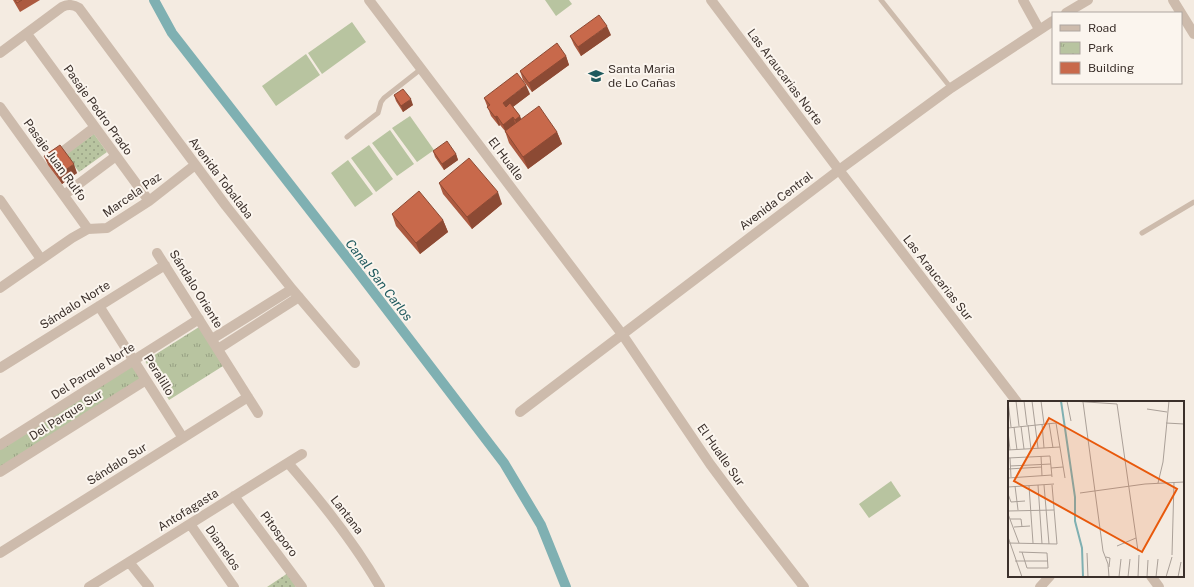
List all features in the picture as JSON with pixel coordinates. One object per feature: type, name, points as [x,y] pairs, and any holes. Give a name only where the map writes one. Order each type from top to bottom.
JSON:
[{"type":"street","name":"El Hualle","points":[[369,0],[622,334]]},
{"type":"street","name":"Las Araucarias Norte","points":[[711,0],[839,170]]},
{"type":"street","points":[[1023,0],[1038,29]]},
{"type":"street","points":[[1068,12],[1088,0]]},
{"type":"street","points":[[1173,0],[1180,12]]},
{"type":"street","name":"Avenida Tobalaba","points":[[27,34],[62,7],[72,5],[82,11],[226,206],[292,289],[355,363]]},
{"type":"street","points":[[1182,15],[1194,34]]},
{"type":"street","name":"Avenida Central","points":[[520,412],[839,170],[951,88],[1052,21]]},
{"type":"street","points":[[0,53],[27,34]]},
{"type":"street","name":"Pasaje Pedro Prado","points":[[27,34],[149,201]]},
{"type":"street","name":"Pasaje Juan Rulfo","points":[[0,107],[88,229]]},
{"type":"street","points":[[43,166],[95,128]]},
{"type":"street","points":[[64,195],[116,156]]},
{"type":"street","name":"Marcela Paz","points":[[0,288],[41,258],[88,229],[107,228],[149,201],[195,165]]},
{"type":"street","name":"Las Araucarias Sur","points":[[839,170],[1016,401]]},
{"type":"street","points":[[0,200],[41,258]]},
{"type":"street","name":"Sándalo Oriente","points":[[157,253],[258,412]]},
{"type":"street","name":"Sándalo Norte","points":[[0,368],[165,264]]},
{"type":"street","name":"Sándalo Oriente","points":[[212,339],[292,289]]},
{"type":"street","name":"Sándalo Oriente","points":[[218,348],[299,297]]},
{"type":"street","name":"Peralillo","points":[[99,306],[183,438]]},
{"type":"street","name":"Del Parque Norte","points":[[0,445],[199,319]]},
{"type":"street","name":"El Hualle Sur","points":[[622,334],[710,464],[804,587]]},
{"type":"street","name":"Del Parque Sur","points":[[0,472],[146,380]]},
{"type":"street","name":"Sándalo Sur","points":[[0,553],[248,397]]},
{"type":"street","name":"Antofagasta","points":[[89,587],[302,454]]},
{"type":"street","name":"Lantana","points":[[288,463],[344,531],[380,587]]},
{"type":"street","name":"Pitosporo","points":[[234,496],[302,587]]},
{"type":"street","name":"Diamelos","points":[[190,524],[234,587]]},
{"type":"street","points":[[129,562],[149,587]]},
{"type":"street","points":[[1040,587],[1049,577]]},
{"type":"street","points":[[1152,577],[1160,587]]},
{"type":"lane","points":[[881,0],[951,88]]},
{"type":"lane","points":[[347,137],[378,113],[381,102],[384,98],[422,69]]},
{"type":"lane","points":[[1142,233],[1194,202]]},
{"type":"green space","points":[[545,0],[569,0],[572,4],[556,16]]},
{"type":"green space","points":[[352,22],[366,42],[322,74],[308,53]]},
{"type":"green space","points":[[306,54],[320,75],[276,106],[262,86]]},
{"type":"green space","points":[[410,116],[434,150],[417,162],[392,128]]},
{"type":"green space","points":[[390,130],[414,164],[397,176],[372,143]]},
{"type":"green space","points":[[94,134],[107,152],[79,172],[66,154]]},
{"type":"green space","points":[[369,145],[393,179],[376,192],[351,158]]},
{"type":"green space","points":[[348,160],[373,194],[355,207],[331,173]]},
{"type":"green space","points":[[199,327],[223,366],[169,400],[145,361]]},
{"type":"green space","points":[[133,364],[143,380],[0,469],[0,448]]},
{"type":"green space","points":[[891,481],[901,496],[869,518],[859,504]]},
{"type":"green space","points":[[288,573],[296,587],[267,587]]},
{"type":"building","points":[[15,0],[22,0],[17,3]]},
{"type":"building","points":[[599,15],[607,26],[578,47],[570,36]]},
{"type":"building","points":[[557,43],[566,56],[529,83],[520,71]]},
{"type":"building","points":[[517,73],[526,85],[503,103],[506,107],[510,103],[520,116],[515,120],[513,117],[503,125],[497,116],[495,117],[487,107],[490,105],[484,98]]},
{"type":"building","points":[[403,89],[411,99],[401,106],[394,95]]},
{"type":"building","points":[[539,106],[557,132],[523,157],[505,131]]},
{"type":"building","points":[[447,141],[456,154],[442,164],[433,151]]},
{"type":"building","points":[[60,145],[74,164],[58,175],[44,156]]},
{"type":"building","points":[[469,158],[498,192],[467,217],[439,183]]},
{"type":"building","points":[[419,191],[443,220],[416,243],[392,214]]},
{"type":"waterway","name":"Canal San Carlos","points":[[154,0],[172,33],[355,268],[504,463],[541,525],[566,587]]},
{"type":"place","name":"Santa Maria de Lo Cañas","points":[[596,76]]}]
